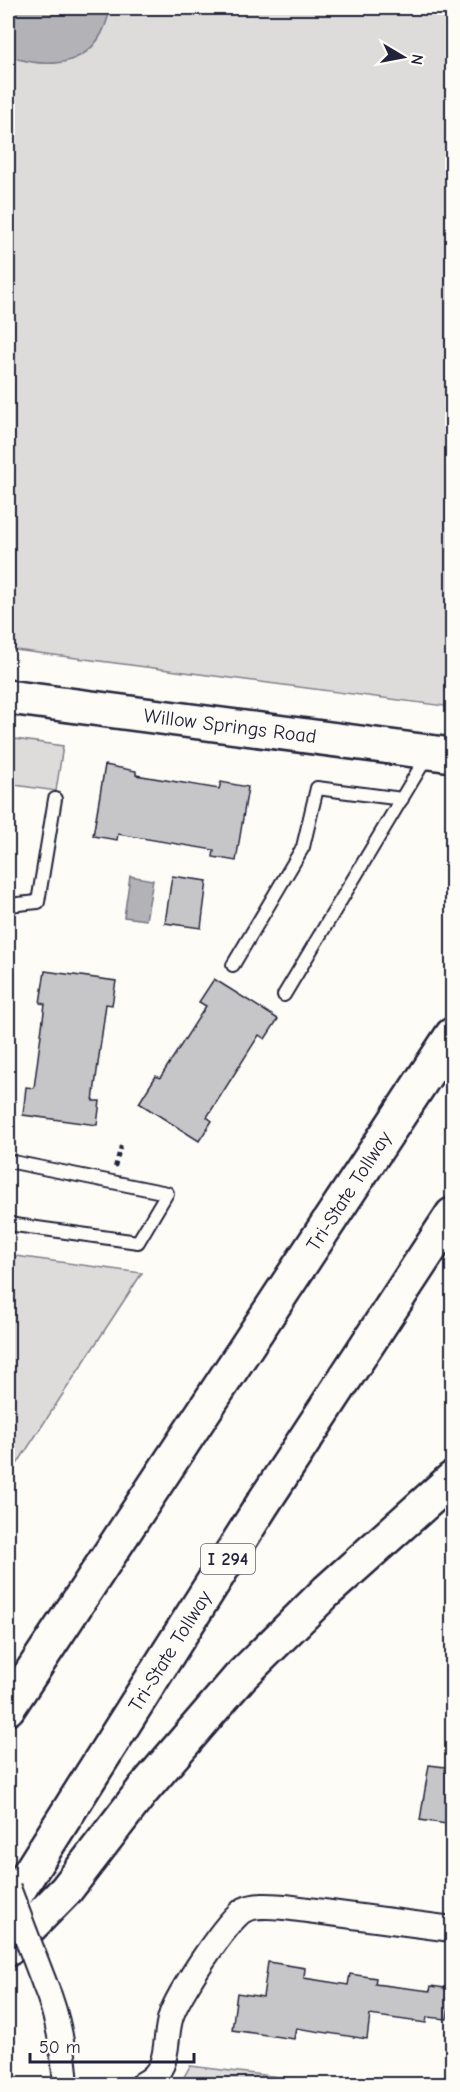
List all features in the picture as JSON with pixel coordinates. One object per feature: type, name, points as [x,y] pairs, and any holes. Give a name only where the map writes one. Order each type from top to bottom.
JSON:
[{"type":"main road","name":"Willow Springs Road","points":[[8,697],[441,754]]},
{"type":"main road","name":"Tri-State Tollway","points":[[8,1707],[453,1035]]},
{"type":"main road","name":"Tri-State Tollway","points":[[8,1907],[262,1505],[453,1215]]},
{"type":"main road","points":[[8,1949],[66,1890],[143,1790],[240,1677],[327,1591],[453,1479]]},
{"type":"street","points":[[8,1888],[56,2013],[64,2057],[66,2085]]},
{"type":"street","points":[[143,2085],[152,2080],[163,2062],[171,2017],[182,1992],[229,1924],[244,1910],[261,1906],[285,1907],[453,1929]]},
{"type":"lane","points":[[284,995],[402,799],[441,754]]},
{"type":"lane","points":[[233,965],[303,847],[317,788],[402,799]]},
{"type":"lane","points":[[8,905],[38,902],[55,799]]},
{"type":"lane","points":[[8,1161],[167,1193],[138,1242],[8,1224]]},
{"type":"path","points":[[8,1150],[13,1126]]},
{"type":"shaded area","points":[[8,8],[452,8],[452,707],[8,649]]},
{"type":"shaded area","points":[[8,8],[110,8],[105,27],[97,41],[86,52],[59,63],[43,63],[8,56]]},
{"type":"shaded area","points":[[8,738],[63,746],[56,791],[8,784]]},
{"type":"shaded area","points":[[130,876],[153,880],[146,920],[124,917]]},
{"type":"shaded area","points":[[8,1255],[142,1273],[8,1478]]},
{"type":"shaded area","points":[[190,2066],[337,2084],[180,2084]]},
{"type":"building","points":[[105,765],[136,771],[136,775],[219,789],[221,782],[248,787],[236,861],[213,857],[214,850],[118,834],[117,840],[93,836]]},
{"type":"building","points":[[172,876],[207,881],[201,928],[165,923]]},
{"type":"building","points":[[45,971],[116,981],[112,1005],[106,1004],[93,1101],[100,1101],[97,1125],[23,1115],[26,1087],[34,1088],[45,1004],[40,1003]]},
{"type":"building","points":[[214,979],[278,1019],[265,1039],[259,1035],[207,1117],[212,1121],[199,1141],[139,1103],[156,1076],[160,1078],[206,1006],[199,1002]]},
{"type":"building","points":[[429,1765],[453,1768],[453,1825],[420,1820]]},
{"type":"building","points":[[268,1962],[305,1968],[304,1978],[348,1985],[350,1974],[376,1978],[375,1984],[430,1991],[431,1986],[452,1989],[447,2019],[427,2017],[426,2023],[370,2015],[367,2039],[296,2028],[294,2039],[232,2030],[237,1993],[263,1997]]}]
